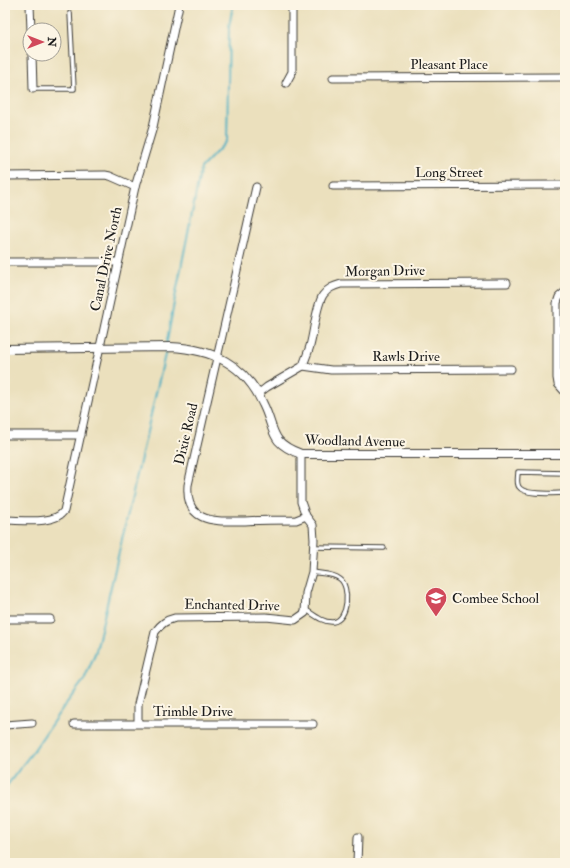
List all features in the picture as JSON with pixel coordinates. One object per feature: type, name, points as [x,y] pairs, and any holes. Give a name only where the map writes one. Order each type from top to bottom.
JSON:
[{"type":"street","points":[[30,5],[31,22]]},
{"type":"street","name":"Canal Drive North","points":[[5,520],[50,520],[57,517],[64,510],[135,187],[153,127],[179,5]]},
{"type":"street","points":[[286,84],[292,72],[292,5]]},
{"type":"street","points":[[32,62],[33,89]]},
{"type":"street","name":"Pleasant Place","points":[[333,78],[565,77]]},
{"type":"street","points":[[5,176],[105,175],[135,187]]},
{"type":"street","name":"Long Street","points":[[332,186],[565,185]]},
{"type":"street","name":"Dixie Road","points":[[256,187],[188,485],[188,500],[191,507],[201,517],[214,521],[296,520],[306,516]]},
{"type":"street","points":[[5,262],[118,262]]},
{"type":"street","name":"Morgan Drive","points":[[303,366],[310,346],[320,302],[327,290],[335,286],[341,284],[506,283]]},
{"type":"street","points":[[565,292],[559,297],[557,303],[557,378],[558,384],[565,392]]},
{"type":"street","name":"Woodland Avenue","points":[[5,349],[166,347],[196,349],[217,356],[244,375],[258,394],[264,405],[275,438],[279,443],[301,454],[565,454]]},
{"type":"street","points":[[258,394],[303,366]]},
{"type":"street","name":"Rawls Drive","points":[[303,366],[331,370],[510,369]]},
{"type":"street","points":[[5,435],[81,435]]},
{"type":"street","points":[[301,454],[301,502],[306,516],[313,525],[314,547],[312,572],[306,593],[305,609]]},
{"type":"street","name":"Enchanted Drive","points":[[138,723],[138,704],[155,632],[163,623],[169,619],[175,618],[266,617],[295,620],[304,613],[305,609]]},
{"type":"street","points":[[5,619],[50,618]]},
{"type":"street","points":[[5,725],[32,723]]},
{"type":"street","name":"Trimble Drive","points":[[74,724],[313,724]]},
{"type":"street","points":[[357,863],[358,837]]},
{"type":"lane","points":[[33,89],[74,89],[70,13]]},
{"type":"lane","points":[[565,473],[518,472],[518,486],[527,492],[565,493]]},
{"type":"lane","points":[[314,547],[384,548]]},
{"type":"lane","points":[[305,609],[322,619],[333,622],[337,621],[342,616],[347,602],[343,582],[340,578],[312,572]]},
{"type":"waterway","points":[[166,346],[201,168],[227,141],[229,27],[233,5]]},
{"type":"waterway","points":[[5,788],[84,680],[96,651],[166,350]]},
{"type":"place","name":"Combee School","points":[[436,618]]}]
